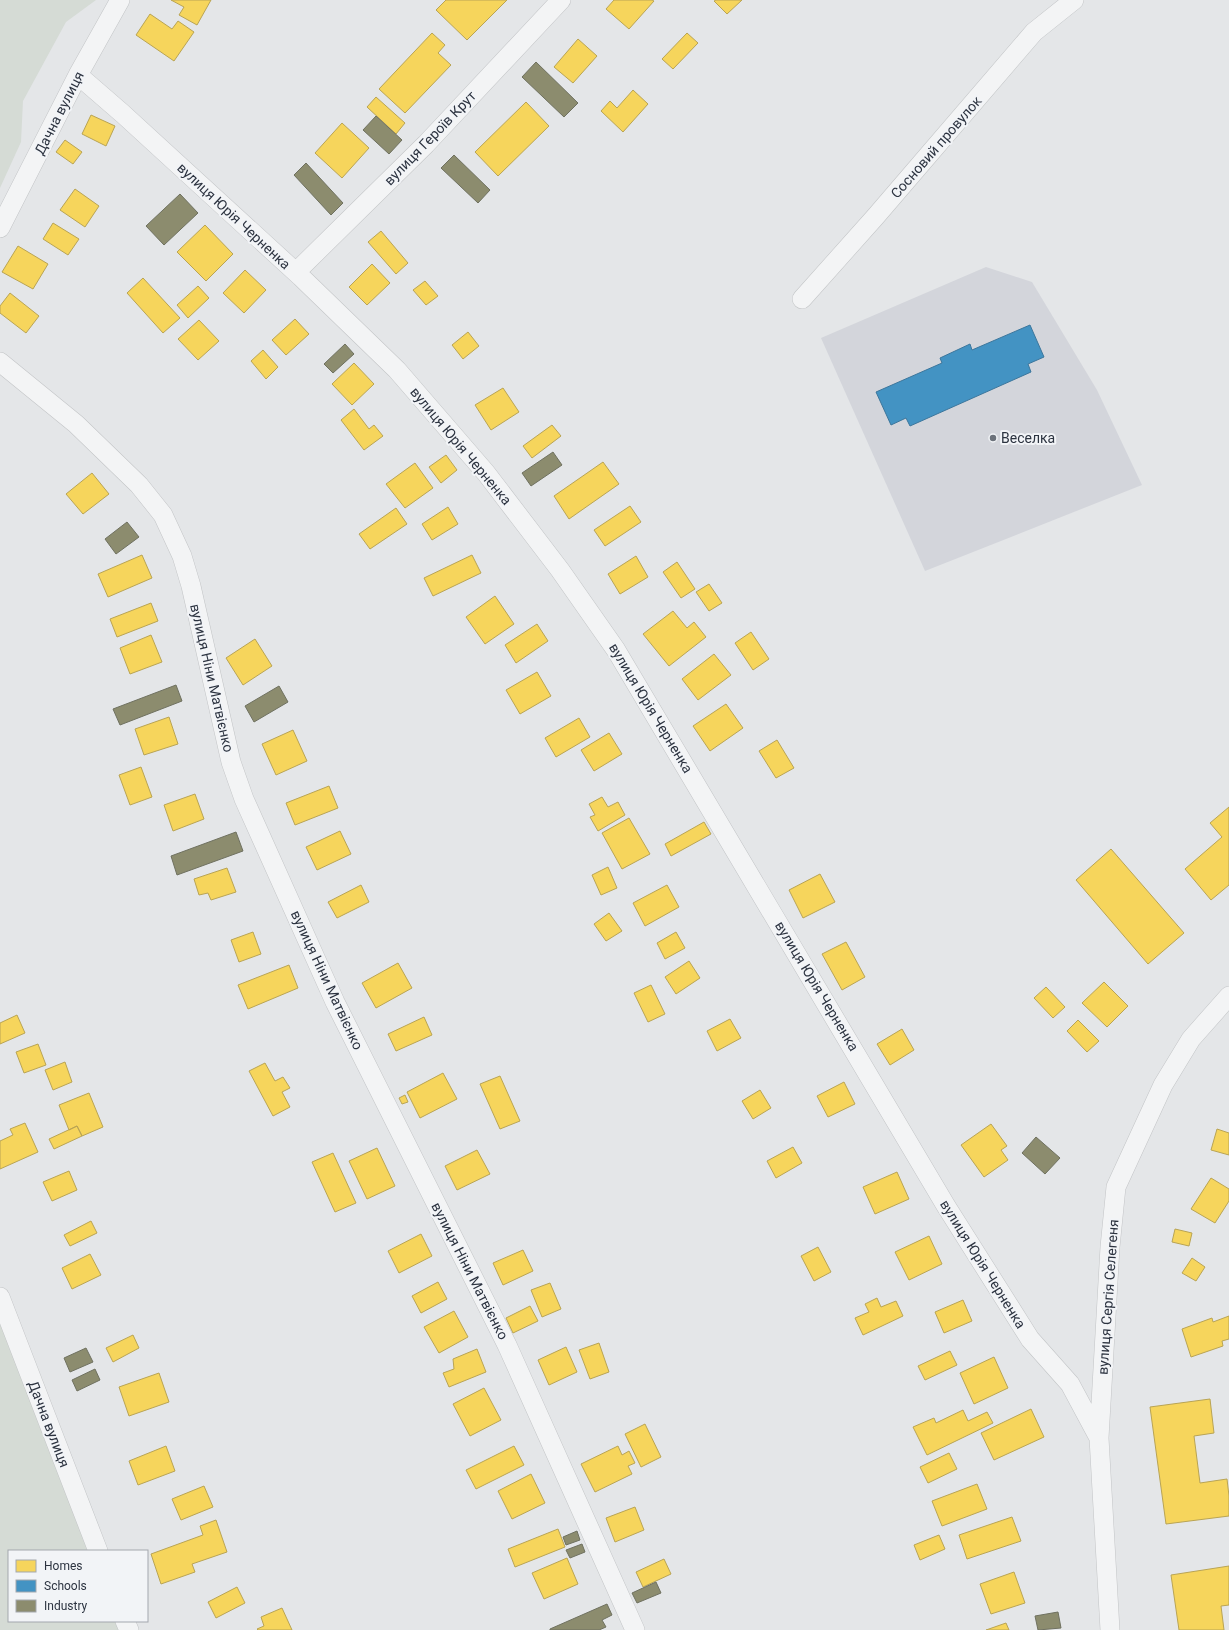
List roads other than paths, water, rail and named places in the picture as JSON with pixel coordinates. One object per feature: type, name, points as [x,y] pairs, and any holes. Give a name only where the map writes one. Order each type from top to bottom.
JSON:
[{"type":"street","name":"Дачна вулиця","points":[[0,228],[78,76],[120,0]]},
{"type":"street","name":"вулиця Героїв Крут","points":[[296,272],[426,144],[561,0]]},
{"type":"street","name":"Сосновий провулок","points":[[802,299],[876,216],[1034,32],[1074,0]]},
{"type":"street","name":"вулиця Юрія Черненка","points":[[78,76],[123,114],[296,272],[397,370],[486,473],[560,570],[616,650],[946,1206],[1030,1339],[1070,1384],[1099,1438]]},
{"type":"street","name":"вулиця Ніни Матвієнко","points":[[0,362],[76,424],[139,485],[163,515],[182,556],[189,578],[231,762],[244,799],[335,1002],[507,1345],[635,1630]]},
{"type":"street","name":"вулиця Сергія Селегеня","points":[[1110,1630],[1099,1438],[1110,1247],[1116,1187],[1163,1085],[1191,1039],[1229,996]]},
{"type":"street","name":"Дачна вулиця","points":[[0,1297],[98,1550]]},
{"type":"place","name":"Веселка","points":[[993,438]]}]
